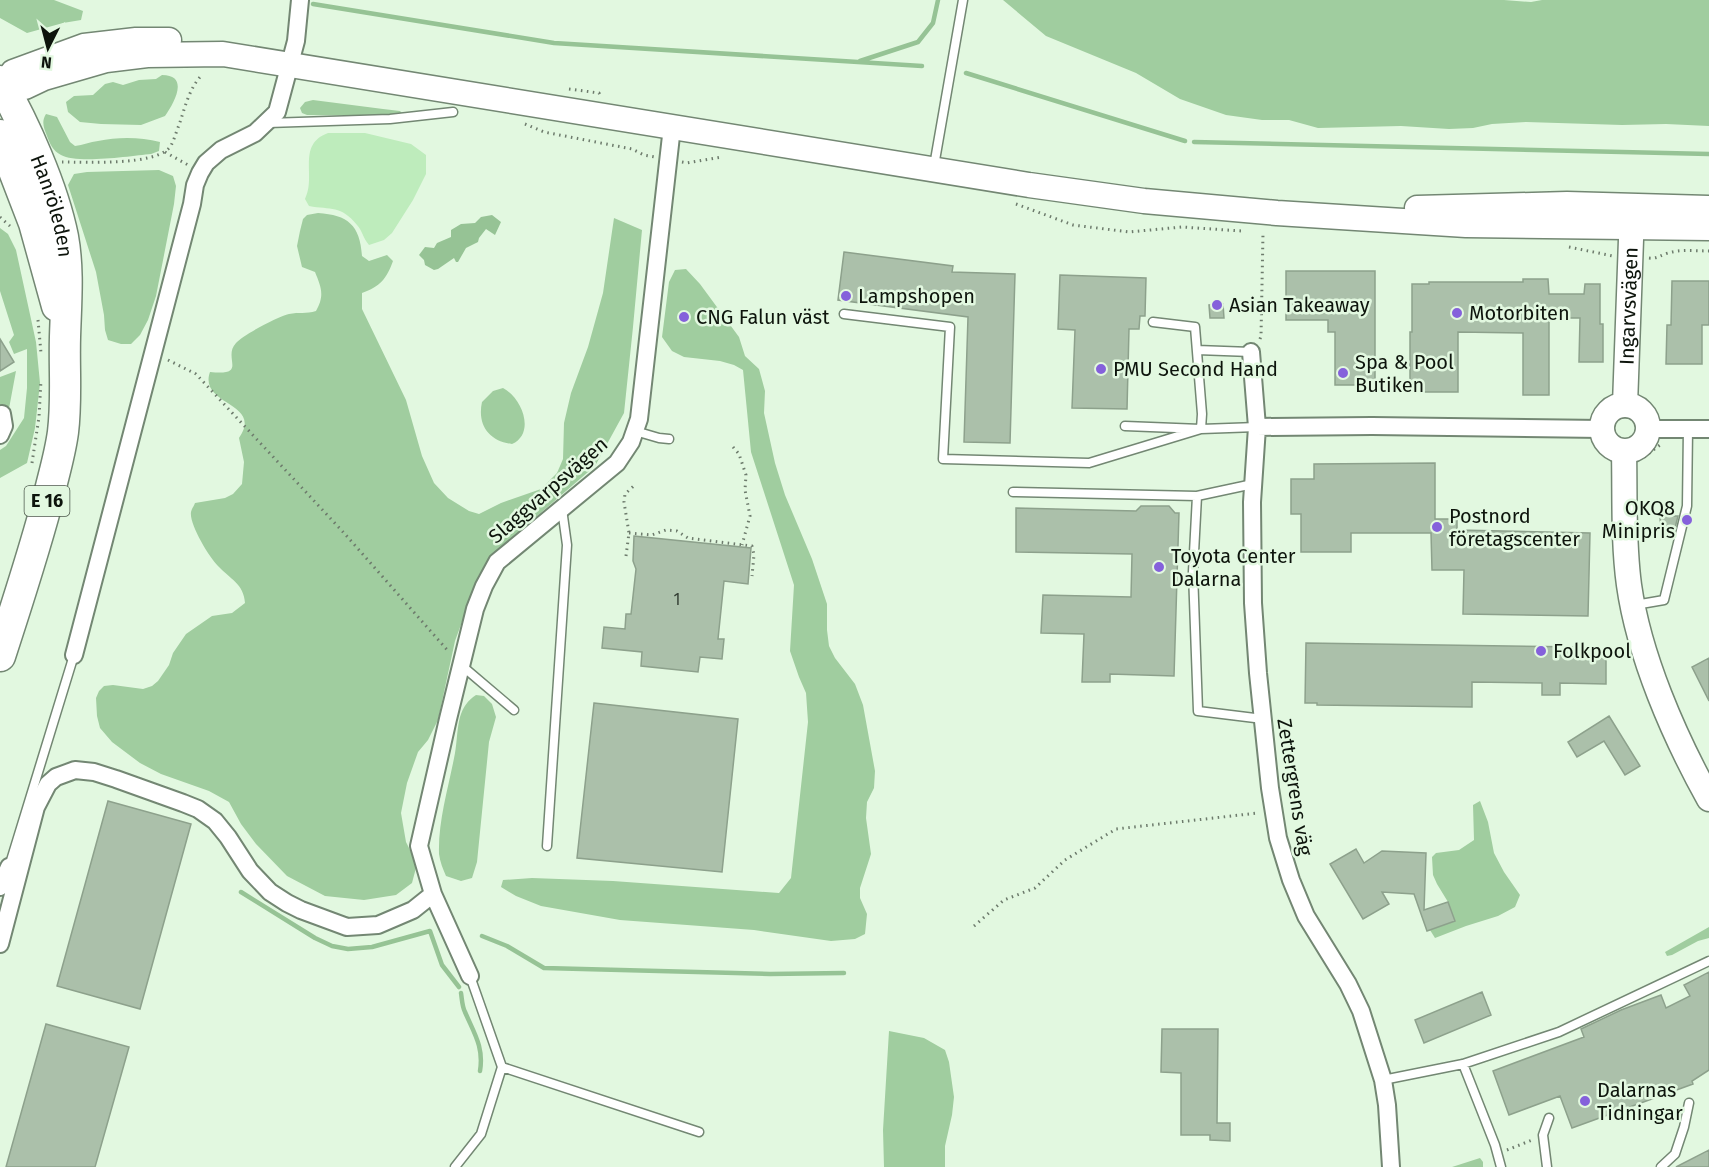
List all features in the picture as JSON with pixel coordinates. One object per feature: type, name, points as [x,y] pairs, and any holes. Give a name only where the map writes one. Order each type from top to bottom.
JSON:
[{"type":"highway","name":"Hanröleden","points":[[1,86],[38,160],[58,216],[67,267],[53,347]]},
{"type":"highway","name":"Hanröleden","points":[[0,135],[38,233],[53,347],[65,403],[63,432],[57,463],[39,533],[0,656]]},
{"type":"main road","points":[[1,86],[13,72],[84,46],[136,40],[180,40],[203,45],[216,63],[290,65],[933,170],[1144,201],[1277,213],[1466,225],[1632,216],[1709,208]]},
{"type":"main road","points":[[1632,216],[1709,228]]},
{"type":"main road","name":"Ingarvsvägen","points":[[1625,405],[1632,216]]},
{"type":"main road","points":[[1634,455],[1613,448],[1605,440],[1603,422],[1611,410],[1618,406],[1636,408],[1657,429],[1647,436],[1634,455],[1626,552],[1633,605],[1644,648],[1661,696],[1683,748],[1709,799]]},
{"type":"street","points":[[74,655],[192,204],[195,185],[206,163],[221,150],[249,137],[268,123],[277,112],[296,41],[300,0]]},
{"type":"street","name":"Slaggvarpsvägen","points":[[470,976],[433,894],[419,846],[461,665],[475,609],[497,562],[617,463],[631,442],[639,419],[672,127]]},
{"type":"street","name":"Zettergrens väg","points":[[1251,352],[1257,427],[1253,484],[1252,603],[1263,719],[1278,838],[1291,880],[1306,916],[1348,984],[1361,1011],[1383,1080],[1391,1167]]},
{"type":"street","points":[[0,435],[3,426],[2,414]]},
{"type":"street","points":[[1257,427],[1602,429]]},
{"type":"street","points":[[1657,429],[1709,429]]},
{"type":"street","points":[[0,944],[15,868],[36,807],[48,784],[56,777],[75,770],[94,772],[198,808],[215,821],[250,871],[270,892],[294,907],[329,921],[347,927],[378,925],[412,910],[433,894]]},
{"type":"street","points":[[0,888],[15,868]]},
{"type":"lane","points":[[933,170],[963,0]]},
{"type":"lane","points":[[268,123],[390,119],[453,112]]},
{"type":"lane","points":[[844,314],[950,327],[943,459],[1089,463],[1201,429]]},
{"type":"lane","points":[[1153,322],[1195,327],[1202,414],[1201,429]]},
{"type":"lane","points":[[1197,350],[1251,352]]},
{"type":"lane","points":[[1125,426],[1201,429],[1257,427]]},
{"type":"lane","points":[[1633,605],[1664,600],[1687,506],[1689,429]]},
{"type":"lane","points":[[635,431],[669,439]]},
{"type":"lane","points":[[1013,492],[1197,496],[1253,484]]},
{"type":"lane","points":[[1197,496],[1193,572],[1198,711],[1263,719]]},
{"type":"lane","points":[[548,846],[567,545],[562,509]]},
{"type":"lane","points":[[15,868],[74,655]]},
{"type":"lane","points":[[461,665],[514,710]]},
{"type":"lane","points":[[1383,1080],[1463,1064],[1559,1032],[1709,961]]},
{"type":"lane","points":[[455,1167],[481,1134],[502,1067],[470,976]]},
{"type":"lane","points":[[1463,1064],[1495,1145],[1501,1167]]},
{"type":"lane","points":[[502,1067],[699,1132]]},
{"type":"lane","points":[[1661,1167],[1675,1154],[1689,1103]]},
{"type":"lane","points":[[1547,1167],[1543,1135],[1549,1118]]},
{"type":"path","points":[[57,162],[132,161],[162,154],[171,146],[196,81],[216,63]]},
{"type":"path","points":[[518,122],[544,132],[632,149],[644,155],[668,160],[687,163],[719,156],[731,158]]},
{"type":"path","points":[[165,151],[200,173]]},
{"type":"path","points":[[1016,204],[1072,225],[1129,232],[1182,227],[1251,232]]},
{"type":"path","points":[[0,217],[9,225],[14,234]]},
{"type":"path","points":[[1251,352],[1261,336],[1263,233]]},
{"type":"path","points":[[1567,247],[1605,256],[1654,258],[1681,251],[1709,251]]},
{"type":"path","points":[[38,320],[53,347]]},
{"type":"path","points":[[153,352],[196,374],[344,533],[461,665]]},
{"type":"path","points":[[32,463],[39,417],[41,376]]},
{"type":"path","points":[[1634,455],[1660,446],[1657,429]]},
{"type":"path","points":[[733,447],[739,454],[746,475],[750,516],[742,545]]},
{"type":"path","points":[[626,556],[629,533],[624,502],[625,494],[636,484]]},
{"type":"path","points":[[738,495],[747,496]]},
{"type":"path","points":[[629,533],[652,535],[666,530],[677,531],[688,538],[752,546],[754,555],[752,576]]},
{"type":"path","points":[[974,926],[1004,900],[1035,888],[1065,860],[1116,829],[1274,811]]},
{"type":"path","points":[[1498,1155],[1543,1135]]},
{"type":"shaded area","points":[[0,0],[54,0],[83,11],[81,20],[27,33],[0,18]]},
{"type":"shaded area","points":[[1003,0],[1504,0],[1531,2],[1542,0],[1709,0],[1709,126],[1526,122],[1449,129],[1401,126],[1318,128],[1289,120],[1262,120],[1226,115],[1180,99],[1136,73],[1046,36]]},
{"type":"shaded area","points":[[162,75],[171,76],[178,85],[175,97],[165,116],[141,125],[101,124],[80,122],[68,112],[66,102],[74,96],[93,95],[105,84],[113,82],[123,85],[139,80],[156,79]]},
{"type":"shaded area","points":[[313,100],[402,113],[399,116],[307,115],[302,113],[300,108],[305,102]]},
{"type":"shaded area","points":[[46,114],[57,117],[70,142],[75,146],[121,138],[137,138],[160,142],[159,151],[151,154],[104,159],[69,158],[58,153],[51,144],[43,125]]},
{"type":"shaded area","points":[[328,133],[365,133],[411,144],[426,155],[426,174],[392,233],[384,240],[369,245],[359,227],[346,214],[341,211],[309,206],[305,199],[309,181],[310,153],[318,138]]},
{"type":"shaded area","points":[[159,170],[173,176],[176,186],[156,296],[140,335],[131,344],[121,344],[108,340],[96,272],[68,185],[74,174]]},
{"type":"shaded area","points":[[318,213],[345,219],[355,229],[362,256],[369,261],[387,255],[393,261],[382,281],[374,288],[362,293],[362,309],[406,400],[422,456],[434,483],[448,498],[469,511],[479,514],[501,503],[541,489],[557,473],[563,459],[564,423],[571,393],[588,347],[603,293],[614,218],[642,230],[624,413],[595,466],[492,555],[479,575],[455,641],[438,720],[428,740],[418,752],[407,783],[401,813],[406,842],[417,864],[412,883],[396,895],[364,900],[325,896],[287,876],[256,844],[241,824],[229,802],[209,791],[161,774],[140,763],[112,742],[100,728],[97,716],[96,698],[104,686],[143,689],[152,686],[169,665],[173,653],[186,634],[212,616],[232,613],[245,603],[239,586],[218,566],[205,548],[191,517],[195,503],[225,498],[233,494],[242,484],[244,462],[239,438],[244,426],[243,417],[238,410],[213,392],[209,383],[210,372],[222,373],[232,369],[232,349],[236,343],[253,331],[284,315],[316,311],[321,296],[320,287],[315,272],[302,267],[297,246],[303,219],[307,215]]},
{"type":"shaded area","points":[[492,215],[501,222],[495,235],[486,229],[478,242],[466,248],[458,262],[454,258],[434,270],[425,265],[419,255],[425,247],[434,248],[437,243],[451,237],[451,230],[461,224],[475,223],[481,217]]},
{"type":"shaded area","points":[[0,228],[8,234],[16,250],[36,342],[40,383],[35,428],[27,463],[0,478],[0,450],[6,446],[24,418],[27,349],[14,354],[9,342],[14,335],[0,291]]},
{"type":"shaded area","points":[[686,269],[700,284],[739,337],[745,356],[759,369],[765,391],[764,413],[775,463],[827,604],[829,646],[835,658],[855,684],[863,705],[875,771],[874,788],[867,802],[866,818],[871,854],[860,888],[860,898],[867,914],[865,934],[855,939],[831,941],[754,930],[620,920],[541,906],[501,887],[503,880],[532,878],[613,881],[779,893],[791,878],[808,722],[806,693],[790,651],[794,585],[751,452],[743,370],[720,361],[684,357],[672,351],[662,337],[669,282],[675,270]]},
{"type":"shaded area","points":[[16,371],[8,414],[0,426],[0,377]]},
{"type":"shaded area","points":[[503,388],[516,399],[524,416],[523,432],[512,444],[491,435],[483,425],[481,418],[482,402],[493,391]]},
{"type":"shaded area","points":[[476,695],[484,696],[492,704],[496,717],[489,742],[477,862],[472,878],[461,881],[446,876],[439,857],[439,841],[460,717],[466,704]]},
{"type":"shaded area","points":[[1480,801],[1488,822],[1494,853],[1520,895],[1515,907],[1498,916],[1435,938],[1430,930],[1455,921],[1448,902],[1433,875],[1432,857],[1436,853],[1459,850],[1474,840],[1473,805]]},
{"type":"shaded area","points":[[1709,927],[1709,938],[1667,956],[1665,952]]},
{"type":"shaded area","points":[[889,1031],[924,1038],[945,1050],[954,1097],[945,1146],[945,1167],[884,1167],[883,1130]]},
{"type":"shaded area","points":[[1480,1158],[1483,1167],[1452,1167]]},
{"type":"building","points":[[844,252],[953,266],[952,272],[1015,274],[1010,443],[964,442],[968,317],[838,300]]},
{"type":"building","points":[[1286,271],[1375,271],[1375,385],[1335,385],[1335,332],[1328,332],[1328,320],[1286,320]]},
{"type":"building","name":"PMU Second Hand","points":[[1060,275],[1146,278],[1145,316],[1140,316],[1139,329],[1129,329],[1127,409],[1072,408],[1075,330],[1058,329]]},
{"type":"building","points":[[1523,279],[1548,279],[1549,294],[1584,294],[1585,284],[1600,284],[1603,362],[1579,362],[1580,318],[1549,318],[1549,395],[1523,395],[1523,333],[1458,332],[1458,392],[1410,392],[1412,284],[1523,282]]},
{"type":"building","points":[[1672,281],[1709,281],[1709,325],[1702,325],[1702,364],[1666,364],[1667,325],[1671,325]]},
{"type":"building","name":"Asian Takeaway","points":[[1223,304],[1224,318],[1210,318],[1209,305]]},
{"type":"building","points":[[0,339],[14,362],[0,371]]},
{"type":"building","points":[[1435,463],[1435,519],[1457,519],[1457,530],[1590,533],[1588,616],[1463,614],[1464,570],[1432,570],[1431,533],[1351,533],[1351,552],[1301,552],[1301,514],[1291,514],[1291,479],[1314,479],[1314,464]]},
{"type":"building","points":[[1141,506],[1169,506],[1175,513],[1179,513],[1174,676],[1110,674],[1110,682],[1082,682],[1084,634],[1041,633],[1043,595],[1131,597],[1132,554],[1016,552],[1016,508],[1136,511]]},
{"type":"building","points":[[1660,516],[1678,516],[1673,536],[1661,536]]},
{"type":"building","points":[[634,536],[751,548],[748,584],[724,581],[718,639],[724,639],[722,659],[700,657],[698,672],[641,666],[642,652],[602,648],[604,627],[625,629],[626,614],[631,614],[636,569],[633,561]]},
{"type":"building","points":[[1306,643],[1583,647],[1583,657],[1606,658],[1606,684],[1560,683],[1560,695],[1542,695],[1542,683],[1472,682],[1472,707],[1317,705],[1317,703],[1305,703]]},
{"type":"building","points":[[1709,658],[1709,701],[1692,667]]},
{"type":"building","points":[[594,703],[738,719],[722,872],[577,858]]},
{"type":"building","points":[[1609,716],[1640,766],[1625,775],[1604,741],[1577,757],[1568,742]]},
{"type":"building","points":[[108,801],[191,824],[140,1009],[57,986]]},
{"type":"building","points":[[1356,849],[1364,863],[1382,851],[1426,853],[1424,910],[1448,902],[1455,921],[1427,931],[1414,894],[1382,892],[1389,904],[1363,919],[1330,864]]},
{"type":"building","points":[[1709,972],[1709,1070],[1692,1081],[1693,1084],[1572,1128],[1560,1096],[1509,1115],[1493,1071],[1584,1037],[1581,1029],[1621,1010],[1661,995],[1666,1008],[1690,996],[1684,985]]},
{"type":"building","points":[[1482,992],[1491,1015],[1424,1043],[1415,1020]]},
{"type":"building","points":[[46,1024],[129,1047],[95,1167],[6,1167]]},
{"type":"building","points":[[1162,1029],[1218,1029],[1217,1123],[1230,1123],[1230,1141],[1210,1140],[1210,1135],[1181,1135],[1181,1073],[1161,1072]]},
{"type":"building","points":[[1709,1150],[1709,1167],[1676,1167]]},
{"type":"waterway","points":[[860,61],[918,42],[933,23],[938,0]]},
{"type":"waterway","points":[[313,4],[554,43],[922,66]]},
{"type":"waterway","points":[[966,73],[1185,141]]},
{"type":"waterway","points":[[1194,142],[1709,154]]},
{"type":"waterway","points":[[241,892],[332,946],[348,949],[372,947],[430,931],[442,965],[459,987]]},
{"type":"waterway","points":[[482,936],[507,946],[544,968],[770,974],[844,973]]},
{"type":"waterway","points":[[461,993],[464,1010],[475,1034],[481,1055],[480,1071]]},
{"type":"place","name":"Lampshopen","points":[[846,296]]},
{"type":"place","name":"Asian Takeaway","points":[[1217,305]]},
{"type":"place","name":"Motorbiten","points":[[1457,313]]},
{"type":"place","name":"CNG Falun väst","points":[[684,317]]},
{"type":"place","name":"PMU Second Hand","points":[[1101,369]]},
{"type":"place","name":"Spa & Pool Butiken","points":[[1343,373]]},
{"type":"place","name":"OKQ8 Minipris","points":[[1687,520]]},
{"type":"place","name":"Postnord företagscenter","points":[[1437,527]]},
{"type":"place","name":"Toyota Center Dalarna","points":[[1159,567]]},
{"type":"place","name":"Folkpool","points":[[1541,651]]},
{"type":"place","name":"Dalarnas Tidningar","points":[[1585,1101]]}]
